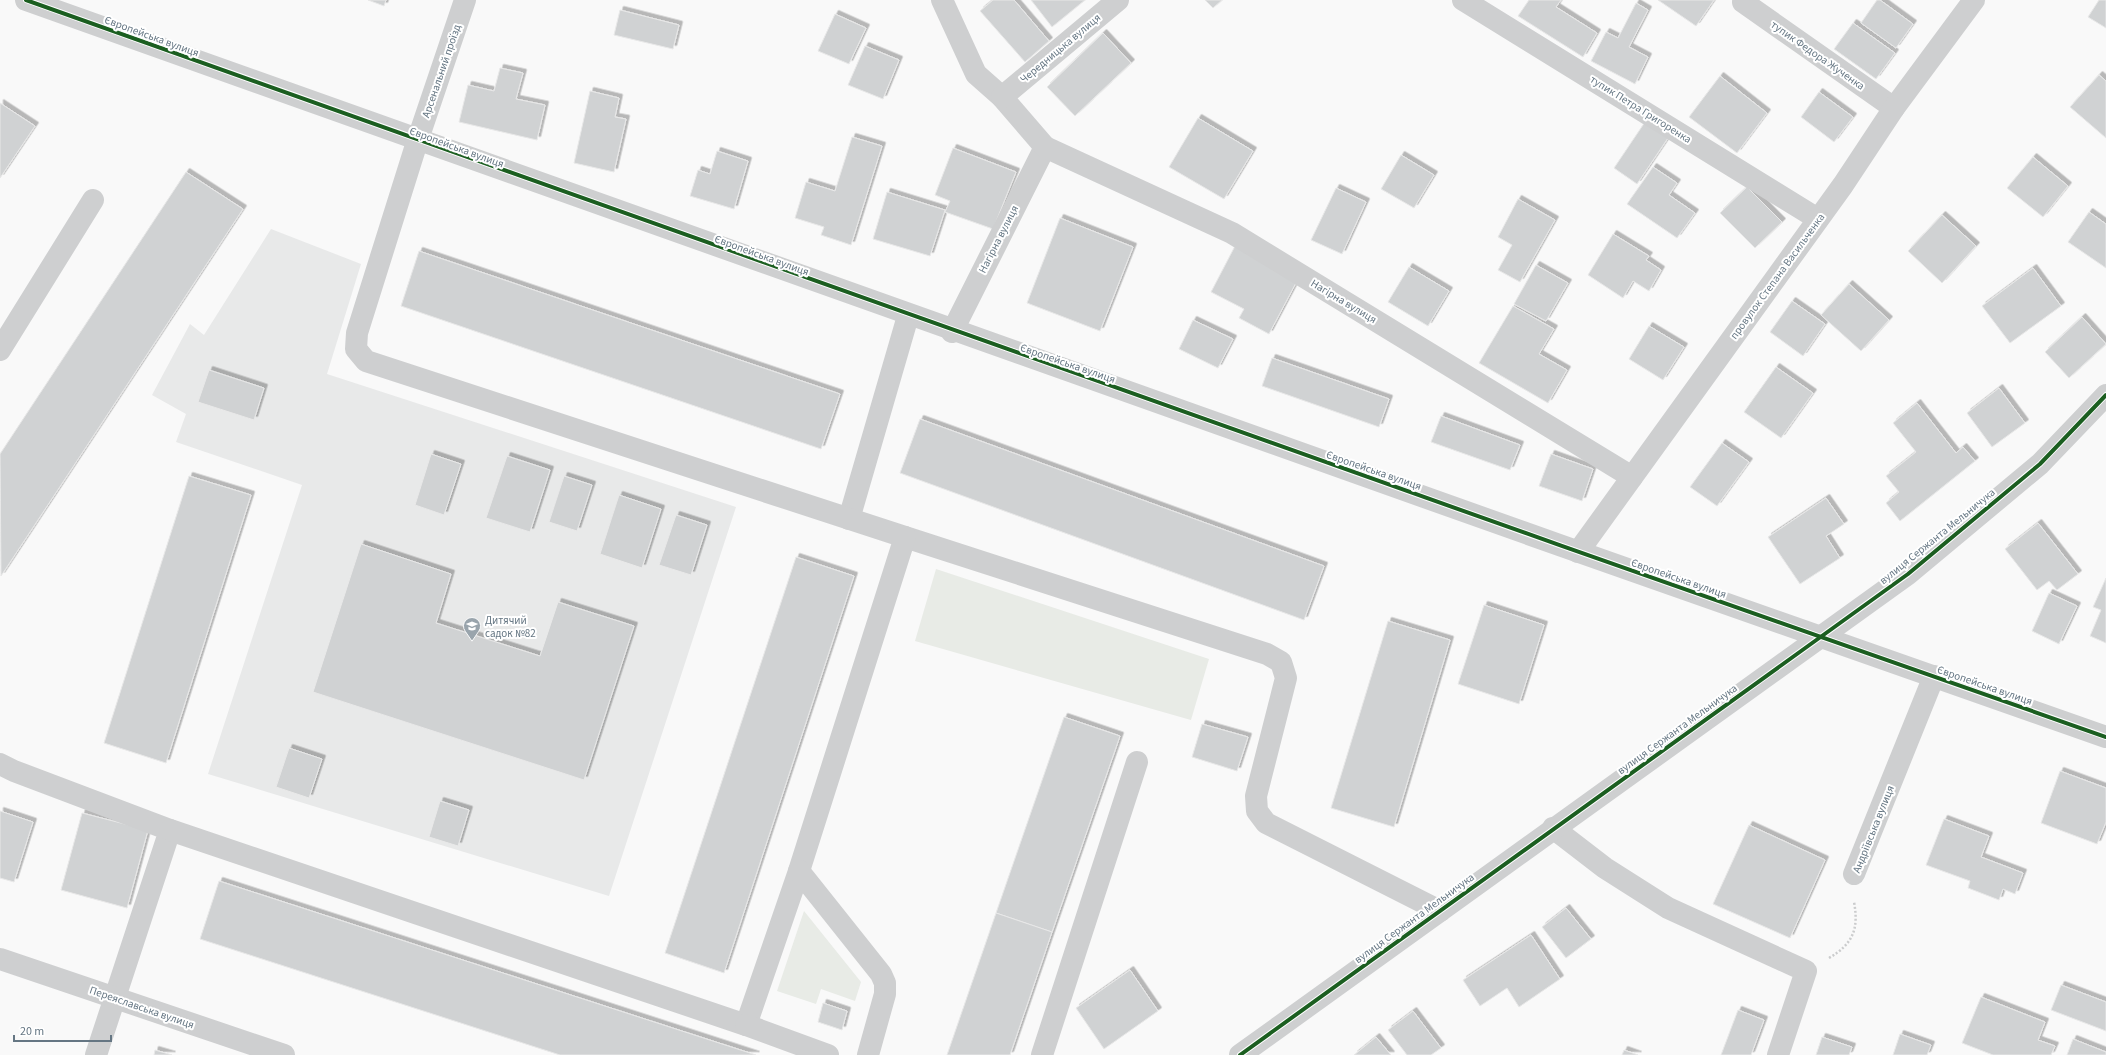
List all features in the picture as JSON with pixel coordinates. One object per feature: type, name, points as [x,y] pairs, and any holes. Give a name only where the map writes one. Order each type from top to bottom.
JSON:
[{"type":"street","name":"Європейська вулиця","points":[[26,0],[417,142],[952,332],[2106,737]]},
{"type":"street","name":"Арсенальний проїзд","points":[[465,0],[417,142],[357,333],[356,349],[366,361],[1268,654],[1281,662],[1286,678],[1256,796],[1257,811],[1266,823],[1440,911]]},
{"type":"street","name":"Нагірна вулиця","points":[[942,0],[976,74],[1002,97],[1044,147],[1232,233],[1632,477]]},
{"type":"street","name":"Чередницька вулиця","points":[[1002,97],[1118,0]]},
{"type":"street","name":"тупик Петра Григоренка","points":[[1464,0],[1818,219]]},
{"type":"street","name":"провулок Степана Васильченка","points":[[1578,552],[1818,219],[1894,108],[1974,0]]},
{"type":"street","name":"тупик Федора Жученка","points":[[1743,2],[1894,108]]},
{"type":"street","name":"Нагірна вулиця","points":[[952,332],[1044,147]]},
{"type":"street","points":[[0,350],[93,200]]},
{"type":"street","points":[[849,519],[908,316]]},
{"type":"street","name":"вулиця Сержанта Мельничука","points":[[1240,1055],[1553,828],[1908,574],[2040,464],[2106,395]]},
{"type":"street","points":[[746,1025],[799,871],[905,537]]},
{"type":"street","name":"Андріївська вулиця","points":[[1854,874],[1934,676]]},
{"type":"street","points":[[1042,1055],[1137,762]]},
{"type":"street","points":[[0,764],[14,771],[170,830],[746,1025],[783,1047],[828,1055]]},
{"type":"street","points":[[1553,828],[1606,868],[1668,908],[1806,971],[1778,1055]]},
{"type":"street","points":[[96,1055],[170,830]]},
{"type":"street","points":[[799,871],[881,974],[885,983],[885,994],[868,1055]]},
{"type":"street","name":"Переяславська вулиця","points":[[0,959],[284,1055]]},
{"type":"shaded area","name":"Дитячий садок №82","points":[[271,229],[361,264],[327,374],[736,507],[609,896],[208,774],[302,485],[176,442],[186,414],[152,395],[190,324],[204,335]]},
{"type":"shaded area","points":[[936,569],[1209,659],[1191,720],[915,641]]},
{"type":"shaded area","points":[[804,911],[861,982],[855,1001],[821,989],[816,1004],[777,991]]},
{"type":"building","points":[[368,0],[386,0],[384,6]]},
{"type":"building","points":[[993,0],[1014,0],[1049,41],[1025,62],[980,11]]},
{"type":"building","points":[[1031,0],[1085,0],[1052,27]]},
{"type":"building","points":[[1205,0],[1222,0],[1213,8]]},
{"type":"building","points":[[1529,0],[1561,0],[1556,7],[1597,33],[1583,57],[1518,16]]},
{"type":"building","points":[[1658,0],[1714,0],[1696,26]]},
{"type":"building","points":[[1877,0],[1880,0],[1913,24],[1896,48],[1861,23]]},
{"type":"building","points":[[2099,0],[2106,0],[2106,28],[2088,17]]},
{"type":"building","points":[[1636,3],[1648,10],[1629,47],[1648,57],[1635,84],[1591,61],[1606,32],[1618,38]]},
{"type":"building","points":[[620,10],[679,25],[673,49],[614,35]]},
{"type":"building","points":[[835,14],[866,28],[849,64],[818,51]]},
{"type":"building","points":[[1853,23],[1895,53],[1876,79],[1834,49]]},
{"type":"building","points":[[1103,33],[1131,63],[1075,116],[1047,87]]},
{"type":"building","points":[[865,46],[899,60],[883,99],[848,85]]},
{"type":"building","points":[[500,68],[523,73],[516,99],[545,105],[537,140],[459,122],[468,85],[494,91]]},
{"type":"building","points":[[2099,75],[2106,81],[2106,138],[2070,107]]},
{"type":"building","points":[[1720,76],[1767,113],[1737,153],[1689,117]]},
{"type":"building","points":[[590,91],[619,98],[615,117],[626,119],[614,172],[574,163]]},
{"type":"building","points":[[1819,92],[1853,117],[1834,142],[1801,117]]},
{"type":"building","points":[[0,103],[35,126],[0,178]]},
{"type":"building","points":[[1198,118],[1253,151],[1224,199],[1169,167]]},
{"type":"building","points":[[1645,122],[1668,138],[1637,184],[1614,168]]},
{"type":"building","points":[[852,137],[882,146],[851,245],[821,235],[824,227],[795,218],[806,182],[835,191]]},
{"type":"building","points":[[953,148],[1016,172],[993,229],[945,212],[950,201],[935,195]]},
{"type":"building","points":[[717,151],[748,161],[734,209],[690,196],[698,170],[710,174]]},
{"type":"building","points":[[1401,155],[1434,175],[1414,208],[1381,189]]},
{"type":"building","points":[[2033,157],[2068,186],[2043,217],[2007,188]]},
{"type":"building","points":[[1653,167],[1677,183],[1669,195],[1695,213],[1677,238],[1627,204]]},
{"type":"building","points":[[186,172],[243,209],[1,576],[0,454]]},
{"type":"building","points":[[1747,187],[1782,222],[1755,248],[1720,213]]},
{"type":"building","points":[[1336,188],[1366,202],[1342,254],[1311,240]]},
{"type":"building","points":[[887,192],[945,210],[930,256],[873,239]]},
{"type":"building","points":[[1518,199],[1555,220],[1520,282],[1498,270],[1512,245],[1498,237]]},
{"type":"building","points":[[2089,212],[2106,224],[2106,268],[2068,242]]},
{"type":"building","points":[[1942,215],[1976,246],[1942,283],[1908,251]]},
{"type":"building","points":[[1060,218],[1133,247],[1100,331],[1027,303]]},
{"type":"building","points":[[1613,234],[1649,256],[1646,260],[1661,270],[1649,291],[1633,281],[1623,298],[1588,275]]},
{"type":"building","points":[[1235,246],[1298,279],[1269,334],[1239,318],[1244,309],[1211,292]]},
{"type":"building","points":[[419,251],[840,394],[821,449],[401,306]]},
{"type":"building","points":[[1536,265],[1568,283],[1546,321],[1514,304]]},
{"type":"building","points":[[1409,267],[1449,291],[1428,326],[1388,302]]},
{"type":"building","points":[[2033,268],[2061,306],[2010,343],[1982,306]]},
{"type":"building","points":[[1849,284],[1889,320],[1861,351],[1821,315]]},
{"type":"building","points":[[1792,301],[1825,324],[1803,356],[1770,332]]},
{"type":"building","points":[[1513,306],[1554,329],[1539,354],[1567,370],[1548,403],[1479,363]]},
{"type":"building","points":[[2082,317],[2106,344],[2069,378],[2045,352]]},
{"type":"building","points":[[1193,320],[1233,339],[1218,368],[1179,349]]},
{"type":"building","points":[[1649,326],[1684,347],[1663,380],[1629,359]]},
{"type":"building","points":[[1272,358],[1389,399],[1379,427],[1262,386]]},
{"type":"building","points":[[1776,367],[1813,393],[1781,438],[1744,412]]},
{"type":"building","points":[[209,370],[264,388],[254,420],[198,402]]},
{"type":"building","points":[[1999,388],[2025,423],[1992,447],[1967,413]]},
{"type":"building","points":[[1917,403],[1956,453],[1963,447],[1975,461],[1900,521],[1886,503],[1899,492],[1886,476],[1916,452],[1893,423]]},
{"type":"building","points":[[1441,416],[1520,445],[1510,470],[1431,442]]},
{"type":"building","points":[[920,419],[1324,566],[1304,620],[900,473]]},
{"type":"building","points":[[1722,443],[1749,462],[1717,506],[1690,487]]},
{"type":"building","points":[[431,454],[461,464],[444,515],[415,505]]},
{"type":"building","points":[[1551,454],[1593,469],[1582,501],[1539,486]]},
{"type":"building","points":[[507,456],[550,470],[530,532],[486,518]]},
{"type":"building","points":[[189,476],[251,495],[166,763],[104,743]]},
{"type":"building","points":[[564,476],[592,485],[577,531],[549,522]]},
{"type":"building","points":[[619,495],[661,509],[642,568],[600,554]]},
{"type":"building","points":[[1826,498],[1844,524],[1826,536],[1840,558],[1800,584],[1768,537]]},
{"type":"building","points":[[676,515],[707,525],[691,575],[659,565]]},
{"type":"building","points":[[2038,523],[2078,574],[2057,590],[2049,581],[2037,590],[2005,549]]},
{"type":"building","points":[[361,544],[451,574],[436,623],[540,656],[558,602],[634,626],[584,780],[313,692]]},
{"type":"building","points":[[796,557],[854,576],[724,973],[665,953]]},
{"type":"building","points":[[2106,578],[2106,643],[2090,636],[2101,610],[2093,607]]},
{"type":"building","points":[[2049,593],[2077,606],[2059,644],[2032,631]]},
{"type":"building","points":[[1484,605],[1544,625],[1519,704],[1458,684]]},
{"type":"building","points":[[1388,621],[1450,640],[1394,827],[1331,808]]},
{"type":"building","points":[[1064,717],[1120,736],[1052,932],[996,913]]},
{"type":"building","points":[[1202,724],[1248,737],[1237,771],[1192,757]]},
{"type":"building","points":[[289,748],[322,759],[309,798],[276,787]]},
{"type":"building","points":[[2060,771],[2106,788],[2106,822],[2097,844],[2041,823]]},
{"type":"building","points":[[440,801],[469,810],[458,846],[429,837]]},
{"type":"building","points":[[0,811],[33,822],[14,882],[0,878]]},
{"type":"building","points":[[82,813],[148,830],[127,908],[61,890]]},
{"type":"building","points":[[1944,819],[1989,836],[1981,857],[2023,873],[2015,894],[2003,889],[1999,900],[1968,888],[1970,881],[1926,865]]},
{"type":"building","points":[[1749,825],[1825,860],[1790,938],[1713,904]]},
{"type":"building","points":[[219,881],[756,1055],[560,1055],[200,939]]},
{"type":"building","points":[[1566,908],[1591,939],[1566,958],[1542,927]]},
{"type":"building","points":[[996,913],[1052,932],[1010,1055],[947,1055]]},
{"type":"building","points":[[1531,935],[1560,979],[1519,1007],[1507,988],[1480,1006],[1463,980]]},
{"type":"building","points":[[1130,970],[1158,1011],[1104,1049],[1076,1008]]},
{"type":"building","points":[[2061,985],[2106,1002],[2106,1031],[2051,1010]]},
{"type":"building","points":[[1981,997],[2045,1022],[2038,1040],[2055,1046],[2051,1055],[1993,1055],[1962,1043]]},
{"type":"building","points":[[823,1003],[847,1011],[842,1030],[818,1022]]},
{"type":"building","points":[[1738,1010],[1764,1020],[1751,1055],[1721,1055]]},
{"type":"building","points":[[1413,1011],[1441,1048],[1431,1055],[1407,1055],[1388,1030]]},
{"type":"building","points":[[1900,1034],[1931,1045],[1927,1055],[1893,1055]]},
{"type":"building","points":[[1376,1037],[1391,1055],[1354,1055]]},
{"type":"building","points":[[1822,1037],[1852,1047],[1849,1055],[1816,1055]]},
{"type":"building","points":[[2073,1039],[2106,1052],[2106,1055],[2067,1055]]},
{"type":"building","points":[[155,1050],[172,1055],[154,1055]]},
{"type":"building","points":[[1624,1050],[1638,1055],[1622,1055]]},
{"type":"cycle path","points":[[26,0],[545,187],[2106,737]]},
{"type":"cycle path","points":[[1240,1055],[1908,574],[2040,464],[2106,395]]},
{"type":"place","name":"Дитячий садок №82","points":[[472,641]]}]
